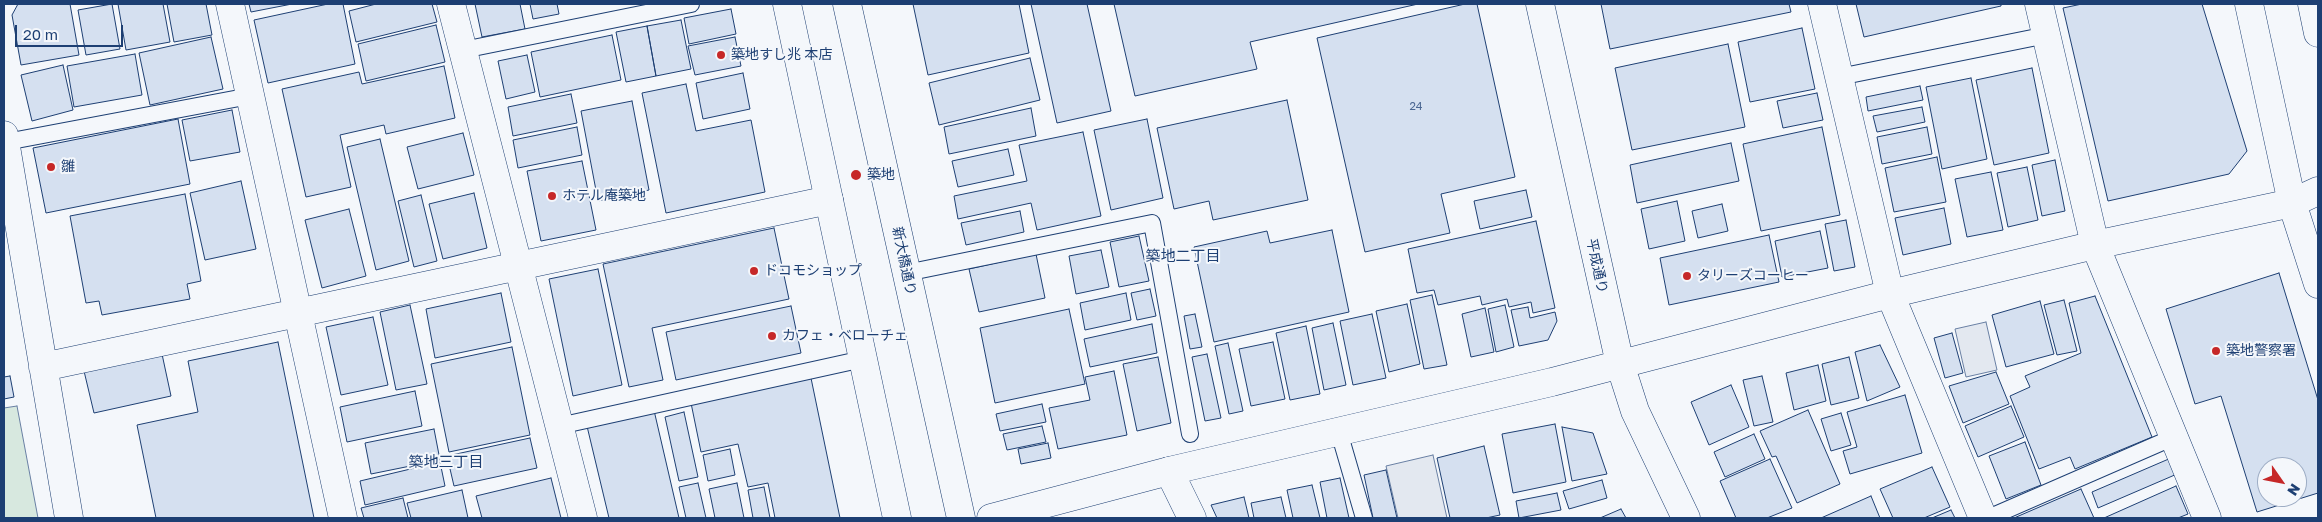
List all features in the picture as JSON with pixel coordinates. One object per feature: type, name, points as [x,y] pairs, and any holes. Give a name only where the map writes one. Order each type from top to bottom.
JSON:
[{"type":"main road","points":[[230,4],[343,518]]},
{"type":"main road","points":[[451,4],[583,518]]},
{"type":"main road","points":[[787,4],[897,518]]},
{"type":"main road","name":"新大橋通り","points":[[846,4],[961,518]]},
{"type":"main road","name":"平成通り","points":[[1540,4],[1620,364],[1635,411],[1686,518]]},
{"type":"main road","points":[[1822,4],[1890,294],[1983,518]]},
{"type":"main road","points":[[2039,4],[2096,245],[2207,518]]},
{"type":"main road","points":[[2250,4],[2292,203],[2318,284]]},
{"type":"main road","points":[[2312,4],[2318,33]]},
{"type":"main road","points":[[5,138],[42,367],[69,518]]},
{"type":"main road","points":[[991,518],[1169,471],[1620,364],[1890,294],[2096,245],[2292,203],[2318,191]]},
{"type":"main road","points":[[42,367],[829,200]]},
{"type":"main road","points":[[1169,471],[1192,518]]},
{"type":"lane","points":[[463,50],[691,4]]},
{"type":"lane","points":[[1839,77],[2047,35]]},
{"type":"lane","points":[[5,138],[250,96]]},
{"type":"lane","points":[[906,273],[1152,223],[1190,434]]},
{"type":"lane","points":[[559,426],[863,359]]},
{"type":"lane","points":[[1339,432],[1364,518]]},
{"type":"lane","points":[[1988,518],[2174,436]]},
{"type":"shaded area","points":[[1986,322],[1997,370],[1966,377],[1955,329]]},
{"type":"shaded area","points":[[17,406],[38,518],[4,518],[4,408]]},
{"type":"shaded area","points":[[1433,455],[1447,518],[1398,518],[1386,466]]},
{"type":"building","points":[[18,4],[70,4],[79,55],[21,65],[12,15]]},
{"type":"building","points":[[112,4],[120,49],[86,55],[78,10]]},
{"type":"building","points":[[118,4],[163,4],[170,42],[126,50]]},
{"type":"building","points":[[167,4],[206,4],[212,35],[174,42]]},
{"type":"building","points":[[249,4],[292,4],[251,12]]},
{"type":"building","points":[[328,4],[343,4],[355,64],[268,83],[254,20]]},
{"type":"building","points":[[376,4],[432,4],[437,22],[356,42],[349,11]]},
{"type":"building","points":[[475,4],[520,4],[525,29],[482,37]]},
{"type":"building","points":[[530,4],[557,4],[559,14],[533,19]]},
{"type":"building","points":[[913,4],[1019,4],[1029,53],[928,75]]},
{"type":"building","points":[[1031,4],[1087,4],[1111,111],[1057,123]]},
{"type":"building","points":[[1114,4],[1418,4],[1250,42],[1257,69],[1135,96]]},
{"type":"building","points":[[1465,4],[1477,4],[1515,177],[1441,194],[1450,233],[1365,252],[1317,38]]},
{"type":"building","points":[[1601,4],[1789,4],[1791,12],[1610,49]]},
{"type":"building","points":[[1856,4],[2001,4],[2001,6],[1864,37]]},
{"type":"building","points":[[2082,4],[2202,4],[2247,151],[2229,174],[2108,201],[2063,8]]},
{"type":"building","points":[[731,9],[736,34],[689,44],[684,18]]},
{"type":"building","points":[[681,20],[691,69],[656,76],[647,26]]},
{"type":"building","points":[[436,25],[445,62],[366,81],[358,44]]},
{"type":"building","points":[[647,26],[656,76],[626,82],[616,32]]},
{"type":"building","points":[[1802,28],[1815,89],[1750,102],[1738,42]]},
{"type":"building","points":[[612,35],[621,80],[540,97],[531,52]]},
{"type":"building","points":[[211,37],[223,89],[150,105],[139,53]]},
{"type":"building","points":[[735,37],[741,66],[695,75],[688,46]]},
{"type":"building","points":[[1728,44],[1745,127],[1632,150],[1615,68]]},
{"type":"building","points":[[135,54],[142,95],[74,107],[67,66]]},
{"type":"building","points":[[527,55],[535,92],[506,99],[498,61]]},
{"type":"building","points":[[1030,58],[1040,100],[939,125],[929,83]]},
{"type":"building","points":[[63,65],[73,110],[32,121],[21,75]]},
{"type":"building","points":[[444,66],[455,118],[386,134],[384,125],[340,135],[351,187],[306,197],[282,89],[359,72],[362,84]]},
{"type":"building","points":[[2032,68],[2049,153],[1994,165],[1976,80]]},
{"type":"building","points":[[743,73],[750,109],[703,119],[696,83]]},
{"type":"building","points":[[1971,78],[1987,159],[1942,169],[1926,87]]},
{"type":"building","points":[[686,84],[696,131],[751,120],[765,192],[666,213],[642,93]]},
{"type":"building","points":[[1920,86],[1923,100],[1868,111],[1866,97]]},
{"type":"building","points":[[1817,93],[1823,120],[1783,128],[1777,101]]},
{"type":"building","points":[[571,94],[577,123],[513,136],[508,107]]},
{"type":"building","points":[[1287,100],[1308,200],[1213,220],[1209,201],[1174,209],[1157,128]]},
{"type":"building","points":[[632,101],[649,190],[598,201],[581,111]]},
{"type":"building","points":[[1922,107],[1925,122],[1877,132],[1873,116]]},
{"type":"building","points":[[1031,108],[1036,136],[949,154],[944,127]]},
{"type":"building","points":[[232,110],[240,152],[190,161],[182,120]]},
{"type":"building","points":[[178,119],[190,184],[46,213],[33,148]]},
{"type":"building","points":[[1147,119],[1163,198],[1111,210],[1094,130]]},
{"type":"building","points":[[577,127],[582,155],[518,168],[513,140]]},
{"type":"building","points":[[1822,127],[1840,215],[1761,231],[1743,144]]},
{"type":"building","points":[[1927,127],[1932,154],[1882,164],[1877,137]]},
{"type":"building","points":[[1083,132],[1101,216],[1037,230],[1031,203],[958,219],[954,196],[1027,181],[1019,145]]},
{"type":"building","points":[[463,133],[474,175],[418,189],[407,147]]},
{"type":"building","points":[[380,139],[409,261],[376,270],[347,147]]},
{"type":"building","points":[[1731,143],[1739,181],[1637,203],[1630,165]]},
{"type":"building","points":[[1008,149],[1014,175],[958,187],[952,161]]},
{"type":"building","points":[[1937,157],[1946,202],[1894,212],[1885,168]]},
{"type":"building","points":[[2055,160],[2065,211],[2042,216],[2032,165]]},
{"type":"building","points":[[582,161],[596,230],[541,241],[527,171]]},
{"type":"building","points":[[2027,167],[2038,220],[2008,227],[1997,173]]},
{"type":"building","points":[[1991,172],[2003,230],[1967,237],[1955,179]]},
{"type":"building","points":[[241,181],[256,249],[205,260],[190,193]]},
{"type":"building","points":[[1526,190],[1532,217],[1480,229],[1474,201]]},
{"type":"building","points":[[474,193],[487,248],[443,259],[429,204]]},
{"type":"building","points":[[185,194],[201,281],[187,284],[190,299],[102,315],[99,301],[86,303],[70,216]]},
{"type":"building","points":[[421,195],[437,261],[414,267],[398,201]]},
{"type":"building","points":[[1677,201],[1685,241],[1649,249],[1641,209]]},
{"type":"building","points":[[1722,204],[1728,231],[1698,238],[1692,211]]},
{"type":"building","points":[[1944,208],[1951,244],[1903,255],[1895,218]]},
{"type":"building","points":[[349,209],[366,276],[322,288],[305,220]]},
{"type":"building","points":[[1020,211],[1024,232],[966,245],[961,223]]},
{"type":"building","points":[[1846,220],[1855,267],[1834,271],[1825,224]]},
{"type":"building","points":[[1536,221],[1555,308],[1533,313],[1531,302],[1509,307],[1507,299],[1482,305],[1480,296],[1438,305],[1434,290],[1417,293],[1408,249]]},
{"type":"building","points":[[774,228],[789,299],[652,328],[663,380],[629,387],[603,264]]},
{"type":"building","points":[[1332,230],[1349,312],[1214,342],[1194,247],[1267,231],[1270,243]]},
{"type":"building","points":[[1820,231],[1828,268],[1782,277],[1775,241]]},
{"type":"building","points":[[1769,235],[1779,282],[1669,305],[1660,258]]},
{"type":"building","points":[[1139,236],[1149,281],[1119,287],[1110,242]]},
{"type":"building","points":[[1101,250],[1109,287],[1076,294],[1069,256]]},
{"type":"building","points":[[1036,254],[1045,298],[979,312],[969,269]]},
{"type":"building","points":[[598,269],[622,385],[573,396],[549,279]]},
{"type":"building","points":[[2279,273],[2318,400],[2318,493],[2307,496],[2307,457],[2257,457],[2257,507],[2273,507],[2257,512],[2221,396],[2195,404],[2166,309]]},
{"type":"building","points":[[1150,289],[1156,316],[1137,320],[1131,293]]},
{"type":"building","points":[[501,293],[511,342],[435,358],[426,309]]},
{"type":"building","points":[[1126,293],[1131,320],[1085,330],[1080,303]]},
{"type":"building","points":[[1432,295],[1447,365],[1424,369],[1410,300]]},
{"type":"building","points":[[2095,296],[2152,437],[2075,469],[2070,457],[2039,469],[2010,396],[2030,387],[2025,376],[2081,353],[2069,303]]},
{"type":"building","points":[[2064,300],[2077,351],[2057,355],[2044,305]]},
{"type":"building","points":[[2040,301],[2054,354],[2006,367],[1992,315]]},
{"type":"building","points":[[1407,304],[1420,364],[1389,372],[1376,311]]},
{"type":"building","points":[[410,305],[427,384],[396,390],[380,312]]},
{"type":"building","points":[[1505,305],[1514,347],[1496,352],[1488,309]]},
{"type":"building","points":[[791,306],[801,353],[676,380],[666,332]]},
{"type":"building","points":[[1528,307],[1530,318],[1555,312],[1557,321],[1548,340],[1519,346],[1511,310]]},
{"type":"building","points":[[1485,308],[1494,352],[1471,357],[1462,314]]},
{"type":"building","points":[[1069,309],[1085,384],[995,403],[980,328]]},
{"type":"building","points":[[1195,314],[1202,347],[1190,349],[1184,316]]},
{"type":"building","points":[[1372,314],[1386,378],[1353,385],[1340,321]]},
{"type":"building","points":[[373,317],[388,385],[341,395],[326,327]]},
{"type":"building","points":[[1333,323],[1346,385],[1324,390],[1312,328]]},
{"type":"building","points":[[1152,324],[1157,353],[1090,367],[1084,339]]},
{"type":"building","points":[[1306,326],[1320,394],[1290,400],[1276,333]]},
{"type":"building","points":[[1952,333],[1963,373],[1945,378],[1934,338]]},
{"type":"building","points":[[278,342],[314,518],[156,518],[137,425],[198,412],[188,361]]},
{"type":"building","points":[[1273,342],[1285,399],[1251,406],[1239,349]]},
{"type":"building","points":[[1228,343],[1243,411],[1229,414],[1215,346]]},
{"type":"building","points":[[1880,345],[1900,387],[1867,401],[1855,352]]},
{"type":"building","points":[[512,347],[530,435],[449,452],[431,364]]},
{"type":"building","points":[[162,354],[171,396],[94,413],[84,371]]},
{"type":"building","points":[[1207,354],[1221,418],[1205,421],[1192,357]]},
{"type":"building","points":[[1158,357],[1171,423],[1137,431],[1123,364]]},
{"type":"building","points":[[1849,357],[1859,398],[1831,405],[1822,364]]},
{"type":"building","points":[[1818,365],[1826,401],[1794,410],[1786,373]]},
{"type":"building","points":[[1114,371],[1127,435],[1058,449],[1049,408],[1090,400],[1085,377]]},
{"type":"building","points":[[1996,372],[2009,404],[1963,423],[1949,386]]},
{"type":"building","points":[[10,376],[14,397],[4,399],[4,377]]},
{"type":"building","points":[[1762,376],[1773,422],[1754,426],[1743,380]]},
{"type":"building","points":[[811,378],[840,518],[775,518],[768,483],[748,487],[738,444],[701,452],[691,403]]},
{"type":"building","points":[[1731,385],[1749,427],[1709,445],[1691,402]]},
{"type":"building","points":[[415,391],[422,426],[347,442],[340,407]]},
{"type":"building","points":[[1905,395],[1922,453],[1850,474],[1843,451],[1857,447],[1847,412]]},
{"type":"building","points":[[1042,404],[1046,422],[1000,431],[996,414]]},
{"type":"building","points":[[653,406],[679,518],[609,518],[586,422]]},
{"type":"building","points":[[2011,406],[2024,437],[1978,457],[1965,426]]},
{"type":"building","points":[[1808,410],[1840,484],[1797,503],[1776,456],[1772,457],[1760,431]]},
{"type":"building","points":[[684,412],[698,477],[679,481],[665,417]]},
{"type":"building","points":[[1841,413],[1851,445],[1831,451],[1821,419]]},
{"type":"building","points":[[1555,424],[1566,482],[1513,493],[1502,434]]},
{"type":"building","points":[[1042,426],[1046,442],[1007,450],[1003,434]]},
{"type":"building","points":[[1562,427],[1593,433],[1607,474],[1572,481]]},
{"type":"building","points":[[434,429],[440,460],[371,474],[365,443]]},
{"type":"building","points":[[1754,434],[1765,459],[1725,477],[1714,452]]},
{"type":"building","points":[[530,438],[537,468],[454,486],[447,456]]},
{"type":"building","points":[[2025,442],[2041,485],[2006,499],[1989,456]]},
{"type":"building","points":[[1048,443],[1051,458],[1021,464],[1018,449]]},
{"type":"building","points":[[1484,446],[1500,515],[1486,518],[1450,518],[1437,458]]},
{"type":"building","points":[[730,449],[735,475],[708,481],[703,455]]},
{"type":"building","points":[[2171,458],[2177,474],[2098,508],[2092,492]]},
{"type":"building","points":[[1770,459],[1792,508],[1767,518],[1736,518],[1720,481]]},
{"type":"building","points":[[440,462],[445,486],[365,505],[360,481]]},
{"type":"building","points":[[1932,467],[1950,507],[1924,518],[1893,518],[1880,489]]},
{"type":"building","points":[[1386,470],[1397,518],[1373,518],[1364,475]]},
{"type":"building","points":[[551,478],[561,518],[482,518],[476,496]]},
{"type":"building","points":[[1340,478],[1349,518],[1327,518],[1320,482]]},
{"type":"building","points":[[1602,480],[1607,498],[1569,509],[1563,491]]},
{"type":"building","points":[[698,483],[706,518],[686,518],[679,487]]},
{"type":"building","points":[[737,483],[744,518],[715,518],[709,489]]},
{"type":"building","points":[[1312,485],[1320,518],[1293,518],[1287,490]]},
{"type":"building","points":[[2176,486],[2188,514],[2178,518],[2104,518]]},
{"type":"building","points":[[764,487],[770,518],[753,518],[748,490]]},
{"type":"building","points":[[2081,489],[2094,518],[2014,518]]},
{"type":"building","points":[[462,490],[468,518],[411,518],[407,503]]},
{"type":"building","points":[[1557,493],[1561,510],[1519,518],[1516,501]]},
{"type":"building","points":[[1871,496],[1880,518],[1821,518]]},
{"type":"building","points":[[1244,497],[1249,518],[1217,518],[1211,505]]},
{"type":"building","points":[[1281,497],[1286,518],[1254,518],[1251,503]]},
{"type":"building","points":[[403,498],[408,518],[364,518],[361,508]]},
{"type":"building","points":[[1621,509],[1626,518],[1600,518]]},
{"type":"building","points":[[1951,510],[1955,518],[1932,518]]},
{"type":"place","name":"築地すし兆 本店","points":[[721,55]]},
{"type":"place","name":"雛","points":[[51,167]]},
{"type":"place","name":"築地","points":[[856,175]]},
{"type":"place","name":"ホテル庵築地","points":[[552,196]]},
{"type":"place","name":"ドコモショップ","points":[[754,271]]},
{"type":"place","name":"タリーズコーヒー","points":[[1687,276]]},
{"type":"place","name":"カフェ・ベローチェ","points":[[772,336]]},
{"type":"place","name":"築地警察署","points":[[2216,351]]},
{"type":"district","name":"築地二丁目","points":[[1183,256]]},
{"type":"district","name":"築地三丁目","points":[[446,462]]}]
